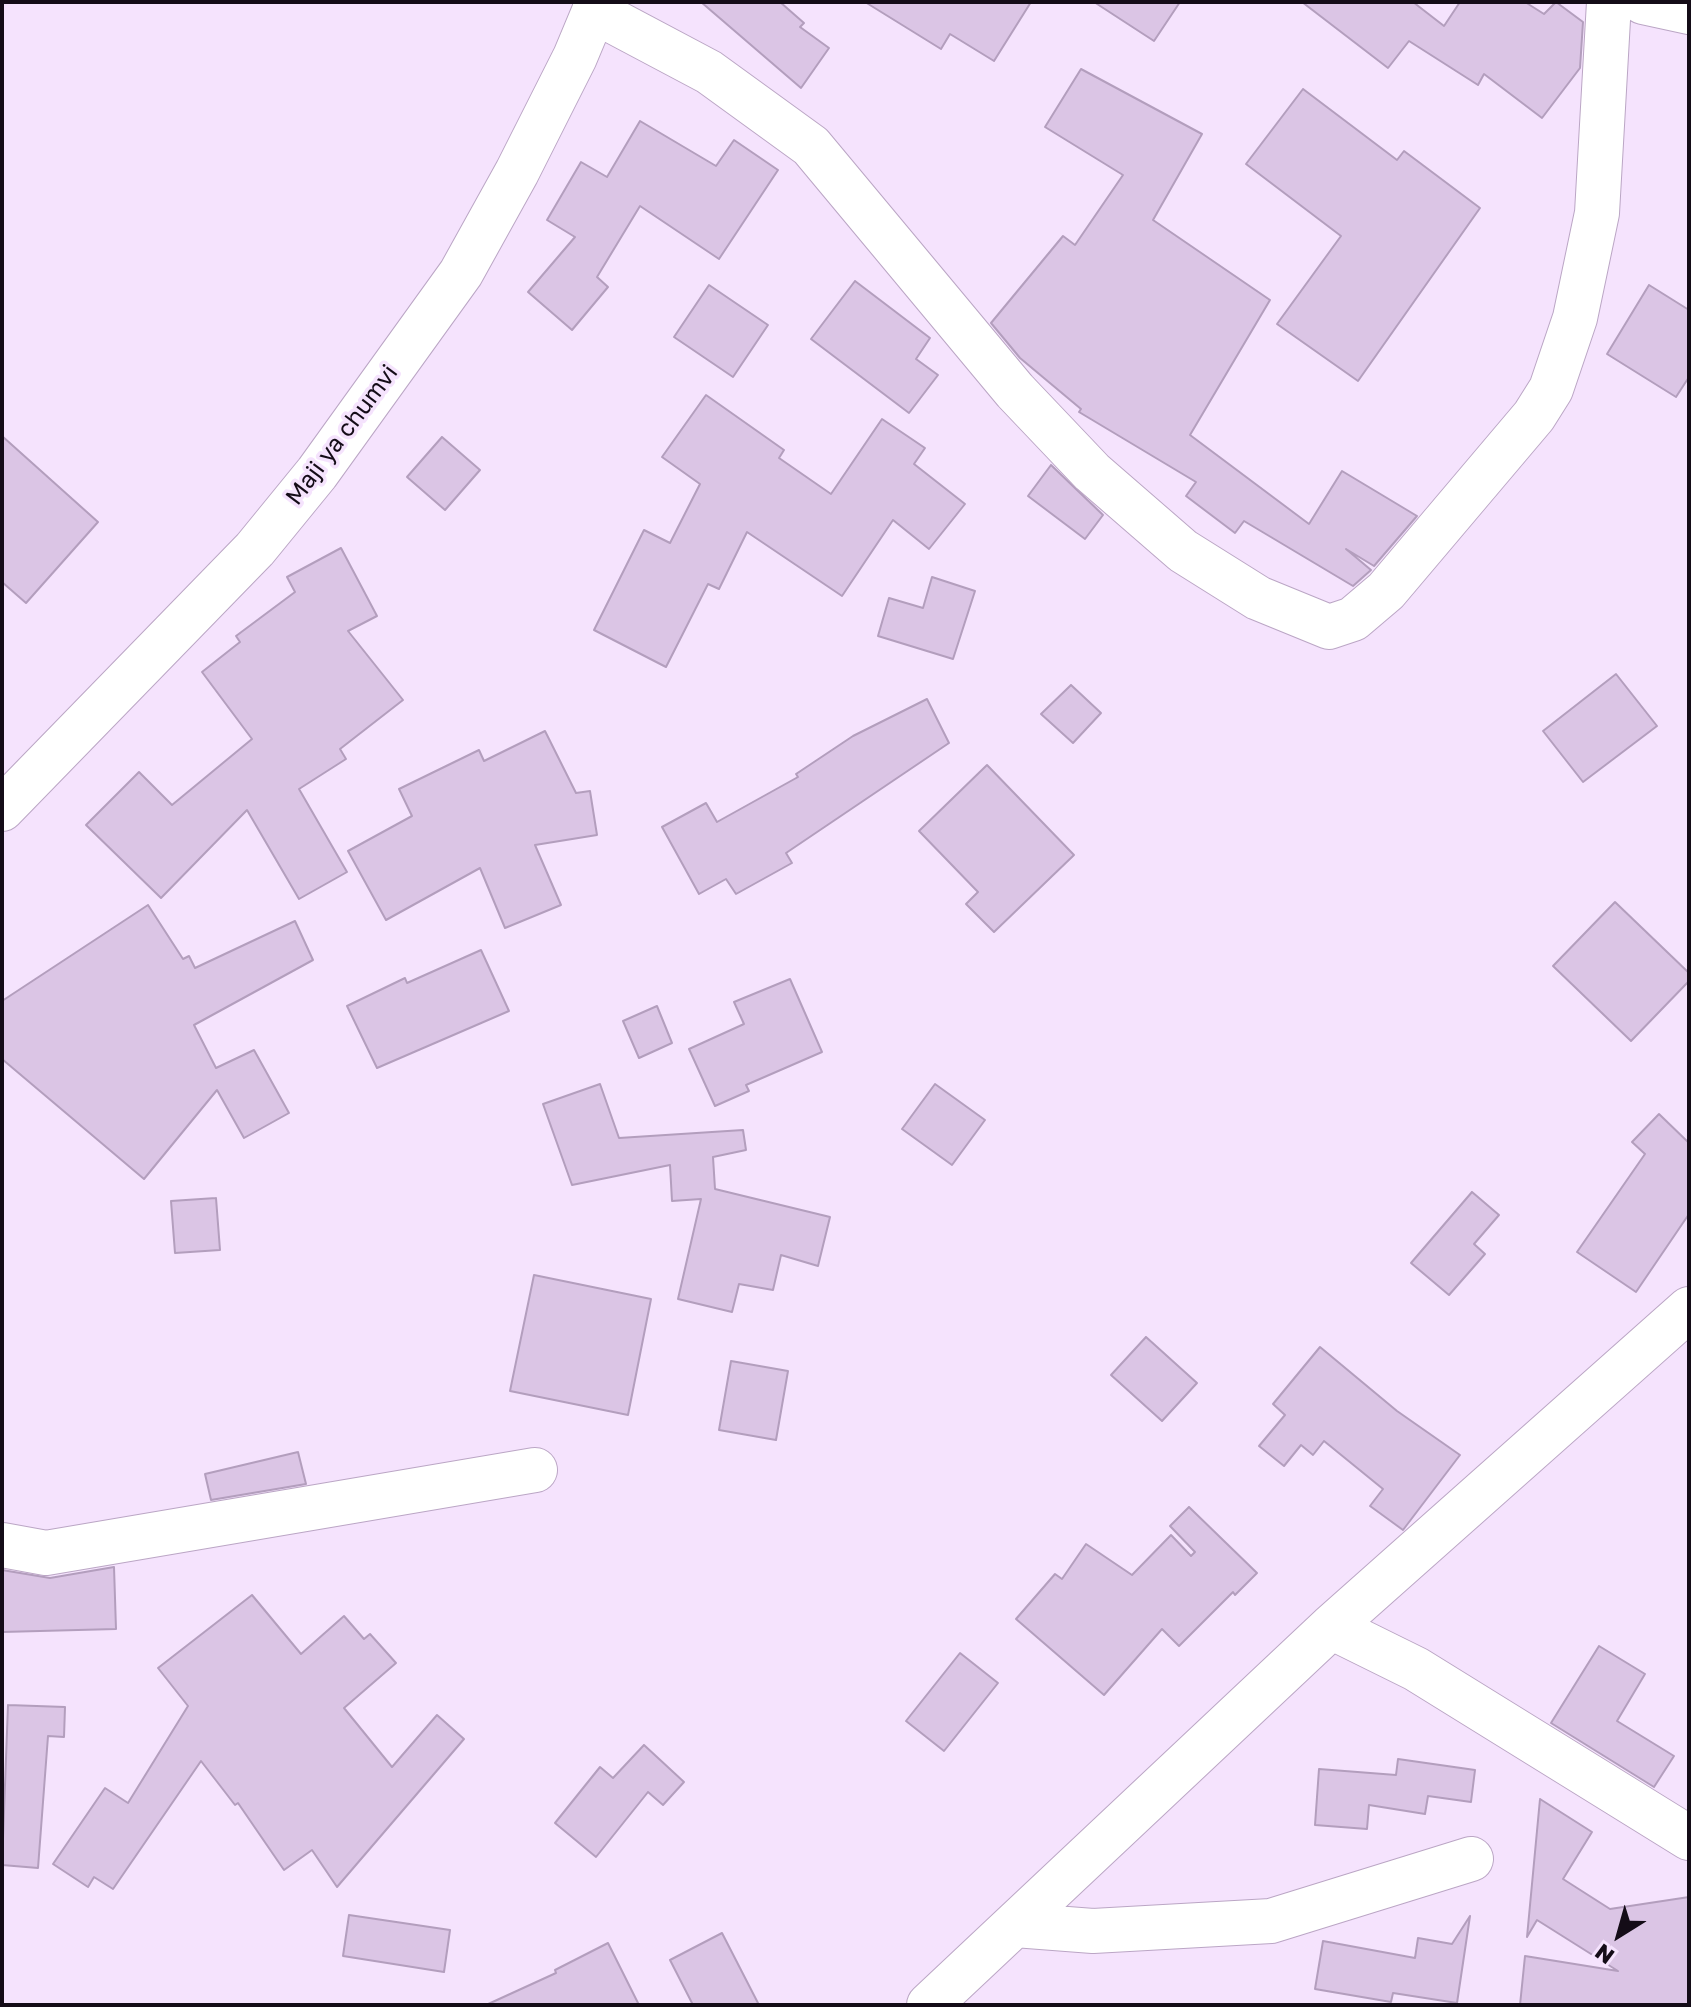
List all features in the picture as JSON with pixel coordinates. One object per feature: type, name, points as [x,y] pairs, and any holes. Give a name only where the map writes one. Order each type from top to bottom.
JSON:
[{"type":"street","points":[[596,7],[709,72],[811,146],[1015,391],[1092,472],[1183,551],[1258,598],[1329,627],[1353,619],[1386,591],[1534,416],[1551,389],[1575,318],[1597,213],[1609,2]]},
{"type":"street","points":[[1643,2],[1689,12]]},
{"type":"street","name":"Maji ya chumvi","points":[[2,809],[255,549],[317,473],[461,273],[523,160],[596,7]]},
{"type":"street","points":[[929,2005],[1331,1627],[1689,1309]]},
{"type":"street","points":[[2,1545],[46,1553],[535,1470]]},
{"type":"street","points":[[1331,1627],[1416,1669],[1689,1838]]},
{"type":"street","points":[[1015,1925],[1093,1931],[1271,1921],[1471,1859]]},
{"type":"building","points":[[701,2],[780,2],[804,23],[800,27],[829,48],[801,88]]},
{"type":"building","points":[[865,2],[1031,2],[994,61],[950,34],[941,49]]},
{"type":"building","points":[[1094,2],[1180,2],[1154,41]]},
{"type":"building","points":[[1302,2],[1413,2],[1444,26],[1460,2],[1525,2],[1544,14],[1556,2],[1583,22],[1580,68],[1542,118],[1484,74],[1478,85],[1409,41],[1388,68]]},
{"type":"building","points":[[1081,69],[1202,134],[1153,220],[1270,300],[1190,435],[1309,524],[1342,471],[1417,516],[1374,566],[1346,549],[1371,570],[1353,586],[1244,521],[1235,533],[1186,496],[1196,482],[1079,412],[1081,409],[1020,358],[991,323],[1063,236],[1075,245],[1123,175],[1045,127]]},
{"type":"building","points":[[1303,89],[1397,160],[1404,151],[1480,208],[1358,381],[1277,324],[1341,236],[1246,164]]},
{"type":"building","points":[[640,121],[716,166],[734,140],[778,170],[719,259],[640,206],[597,277],[608,287],[572,330],[528,292],[575,237],[547,220],[581,162],[607,177]]},
{"type":"building","points":[[855,281],[930,338],[916,359],[938,375],[909,413],[811,339]]},
{"type":"building","points":[[709,285],[768,325],[733,377],[674,337]]},
{"type":"building","points":[[1649,285],[1689,310],[1689,377],[1676,397],[1607,354]]},
{"type":"building","points":[[706,395],[784,450],[779,458],[831,494],[882,419],[925,448],[914,464],[965,504],[929,549],[893,520],[842,596],[747,532],[719,589],[708,584],[666,667],[594,630],[644,530],[670,543],[700,484],[662,457]]},
{"type":"building","points":[[2,436],[98,522],[26,603],[2,582]]},
{"type":"building","points":[[442,437],[480,470],[445,510],[407,477]]},
{"type":"building","points":[[1051,465],[1103,515],[1085,539],[1028,496]]},
{"type":"building","points":[[341,548],[377,616],[348,631],[403,700],[340,749],[346,759],[299,789],[347,872],[299,899],[247,810],[161,898],[86,825],[139,772],[172,805],[252,739],[202,672],[240,642],[236,636],[295,592],[287,577]]},
{"type":"building","points":[[932,577],[975,591],[953,659],[878,636],[889,598],[923,608]]},
{"type":"building","points":[[1616,674],[1657,726],[1583,782],[1543,731]]},
{"type":"building","points":[[1071,685],[1101,713],[1073,743],[1041,714]]},
{"type":"building","points":[[927,699],[949,743],[786,853],[792,863],[736,894],[726,879],[699,894],[662,827],[706,803],[717,822],[798,777],[796,774],[853,736]]},
{"type":"building","points":[[545,731],[576,793],[590,791],[597,835],[535,845],[561,905],[505,928],[480,868],[386,920],[348,851],[412,816],[399,789],[479,750],[484,761]]},
{"type":"building","points":[[987,765],[1074,855],[994,932],[966,904],[978,892],[919,831]]},
{"type":"building","points":[[1615,902],[1689,973],[1689,981],[1631,1041],[1553,966]]},
{"type":"building","points":[[148,905],[183,959],[189,956],[195,968],[295,921],[313,960],[194,1025],[216,1068],[254,1050],[289,1113],[244,1138],[217,1090],[144,1179],[2,1059],[2,1001]]},
{"type":"building","points":[[481,950],[509,1011],[377,1068],[347,1006],[405,978],[407,983]]},
{"type":"building","points":[[790,979],[822,1052],[746,1085],[749,1091],[715,1106],[689,1049],[744,1024],[734,1002]]},
{"type":"building","points":[[657,1006],[672,1043],[639,1058],[623,1021]]},
{"type":"building","points":[[600,1084],[619,1138],[743,1130],[746,1150],[713,1157],[715,1189],[830,1217],[818,1266],[781,1255],[773,1290],[739,1284],[732,1312],[678,1299],[701,1199],[672,1201],[670,1165],[572,1185],[543,1104]]},
{"type":"building","points":[[935,1084],[985,1120],[952,1165],[902,1129]]},
{"type":"building","points":[[1659,1114],[1689,1143],[1689,1214],[1636,1292],[1577,1252],[1645,1154],[1632,1142]]},
{"type":"building","points":[[1472,1192],[1499,1215],[1474,1244],[1485,1254],[1449,1295],[1411,1263]]},
{"type":"building","points":[[216,1198],[220,1250],[175,1253],[171,1201]]},
{"type":"building","points":[[534,1275],[651,1299],[628,1415],[510,1391]]},
{"type":"building","points":[[1146,1337],[1197,1383],[1162,1421],[1111,1375]]},
{"type":"building","points":[[1320,1347],[1397,1411],[1460,1455],[1403,1530],[1370,1506],[1383,1489],[1324,1441],[1313,1455],[1301,1445],[1284,1466],[1259,1446],[1285,1415],[1273,1404]]},
{"type":"building","points":[[731,1361],[788,1371],[776,1440],[719,1430]]},
{"type":"building","points":[[298,1452],[306,1484],[211,1500],[205,1474]]},
{"type":"building","points":[[1189,1507],[1257,1573],[1235,1595],[1233,1592],[1179,1646],[1162,1629],[1104,1695],[1016,1619],[1055,1574],[1062,1579],[1086,1544],[1132,1575],[1171,1535],[1191,1556],[1195,1552],[1170,1526]]},
{"type":"building","points":[[114,1567],[116,1629],[2,1632],[2,1570],[50,1578]]},
{"type":"building","points":[[252,1595],[301,1654],[344,1616],[364,1639],[370,1634],[396,1663],[344,1708],[392,1767],[437,1715],[464,1739],[337,1887],[312,1850],[284,1870],[238,1803],[235,1805],[201,1761],[113,1889],[94,1877],[88,1887],[53,1864],[105,1788],[128,1803],[188,1706],[158,1668]]},
{"type":"building","points":[[1599,1646],[1645,1674],[1617,1721],[1674,1756],[1654,1787],[1551,1723]]},
{"type":"building","points":[[960,1653],[998,1683],[944,1751],[906,1721]]},
{"type":"building","points":[[8,1705],[65,1707],[64,1737],[48,1736],[38,1868],[2,1865]]},
{"type":"building","points":[[644,1745],[684,1782],[663,1805],[648,1792],[596,1857],[555,1823],[600,1767],[613,1778]]},
{"type":"building","points":[[1398,1759],[1475,1770],[1471,1802],[1428,1796],[1425,1814],[1369,1805],[1367,1829],[1315,1825],[1319,1769],[1396,1775]]},
{"type":"building","points":[[1540,1799],[1592,1832],[1563,1879],[1610,1909],[1689,1897],[1689,2005],[1520,2005],[1525,1956],[1618,1971],[1537,1920],[1527,1937]]},
{"type":"building","points":[[349,1915],[450,1930],[444,1972],[343,1956]]},
{"type":"building","points":[[1470,1916],[1457,2003],[1393,1993],[1391,2002],[1315,1989],[1323,1941],[1415,1958],[1418,1938],[1452,1944]]},
{"type":"building","points":[[722,1933],[759,2005],[693,2005],[670,1960]]},
{"type":"building","points":[[608,1943],[639,2005],[486,2005],[556,1973],[555,1970]]}]
